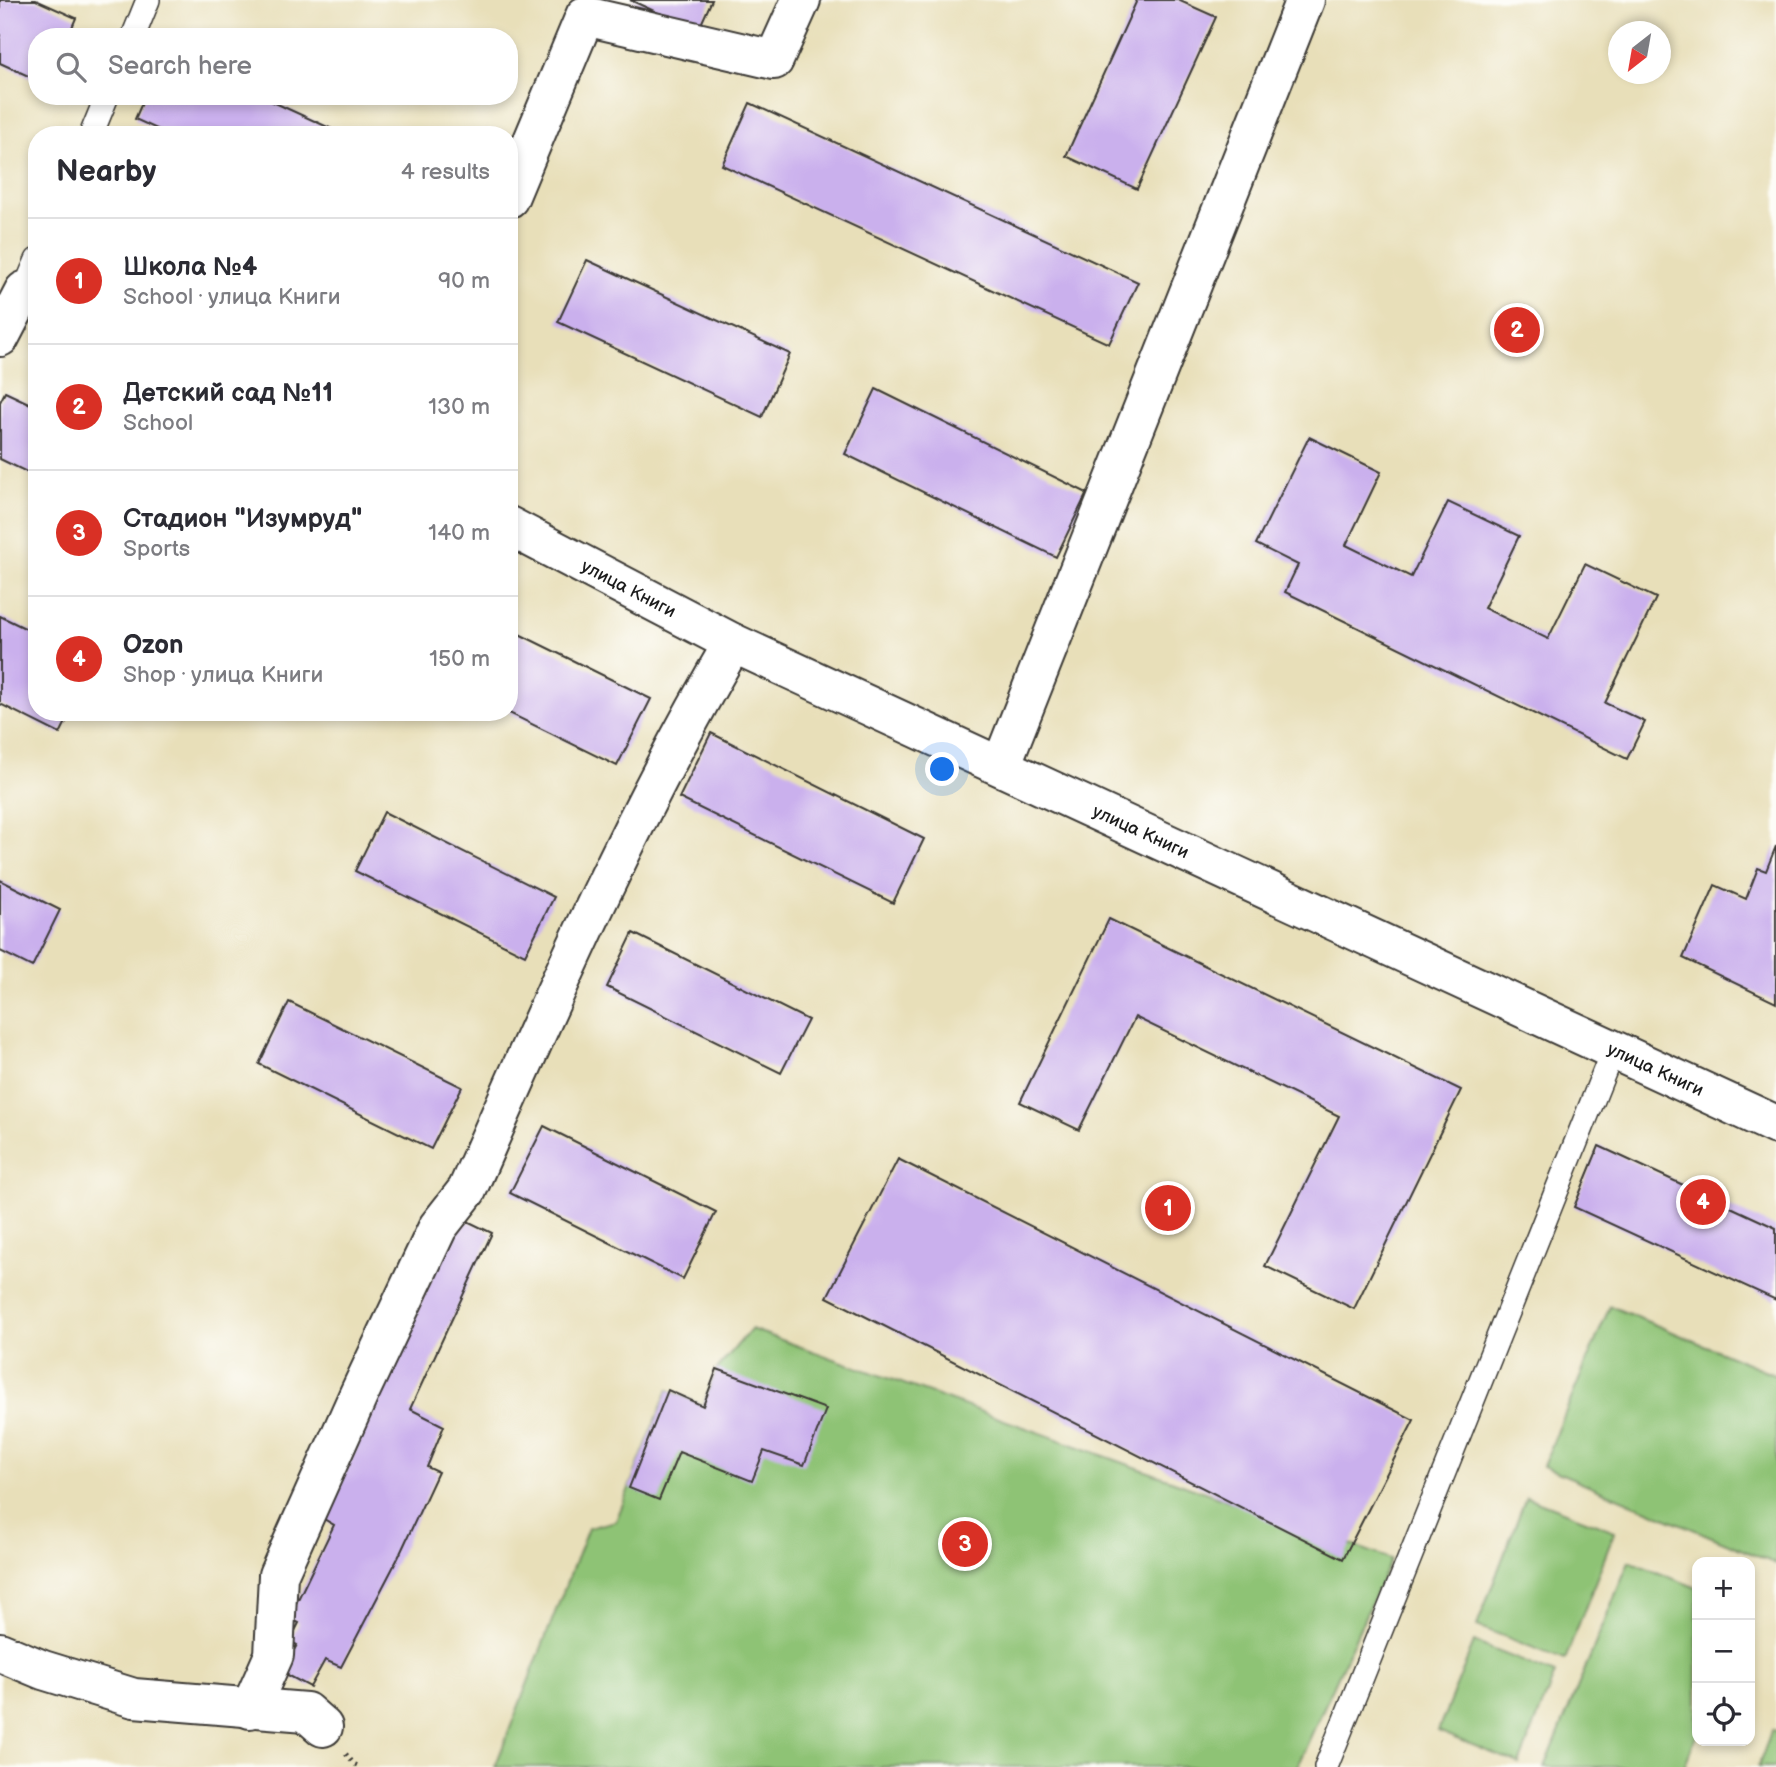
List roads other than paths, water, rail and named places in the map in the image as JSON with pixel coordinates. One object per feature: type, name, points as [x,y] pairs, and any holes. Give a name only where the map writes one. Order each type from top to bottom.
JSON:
[{"type":"street","points":[[518,177],[586,16],[774,60],[801,0]]},
{"type":"street","points":[[1001,766],[1306,0]]},
{"type":"street","points":[[0,337],[24,282]]},
{"type":"street","name":"улица Книги","points":[[518,531],[733,643],[1776,1125]]},
{"type":"street","points":[[250,1709],[274,1655],[278,1576],[359,1394],[438,1227],[467,1190],[617,861],[684,726],[733,643]]},
{"type":"street","points":[[0,1653],[43,1670],[134,1698],[306,1712],[323,1727]]},
{"type":"lane","points":[[136,28],[148,0]]},
{"type":"lane","points":[[94,126],[103,105]]},
{"type":"lane","points":[[1326,1767],[1613,1050]]},
{"type":"place","name":"Детский сад №11","points":[[1517,330]]},
{"type":"place","name":"Ozon","points":[[1703,1202]]},
{"type":"place","name":"Школа №4","points":[[1168,1208]]},
{"type":"place","name":"Стадион \"Изумруд\"","points":[[965,1544]]}]
